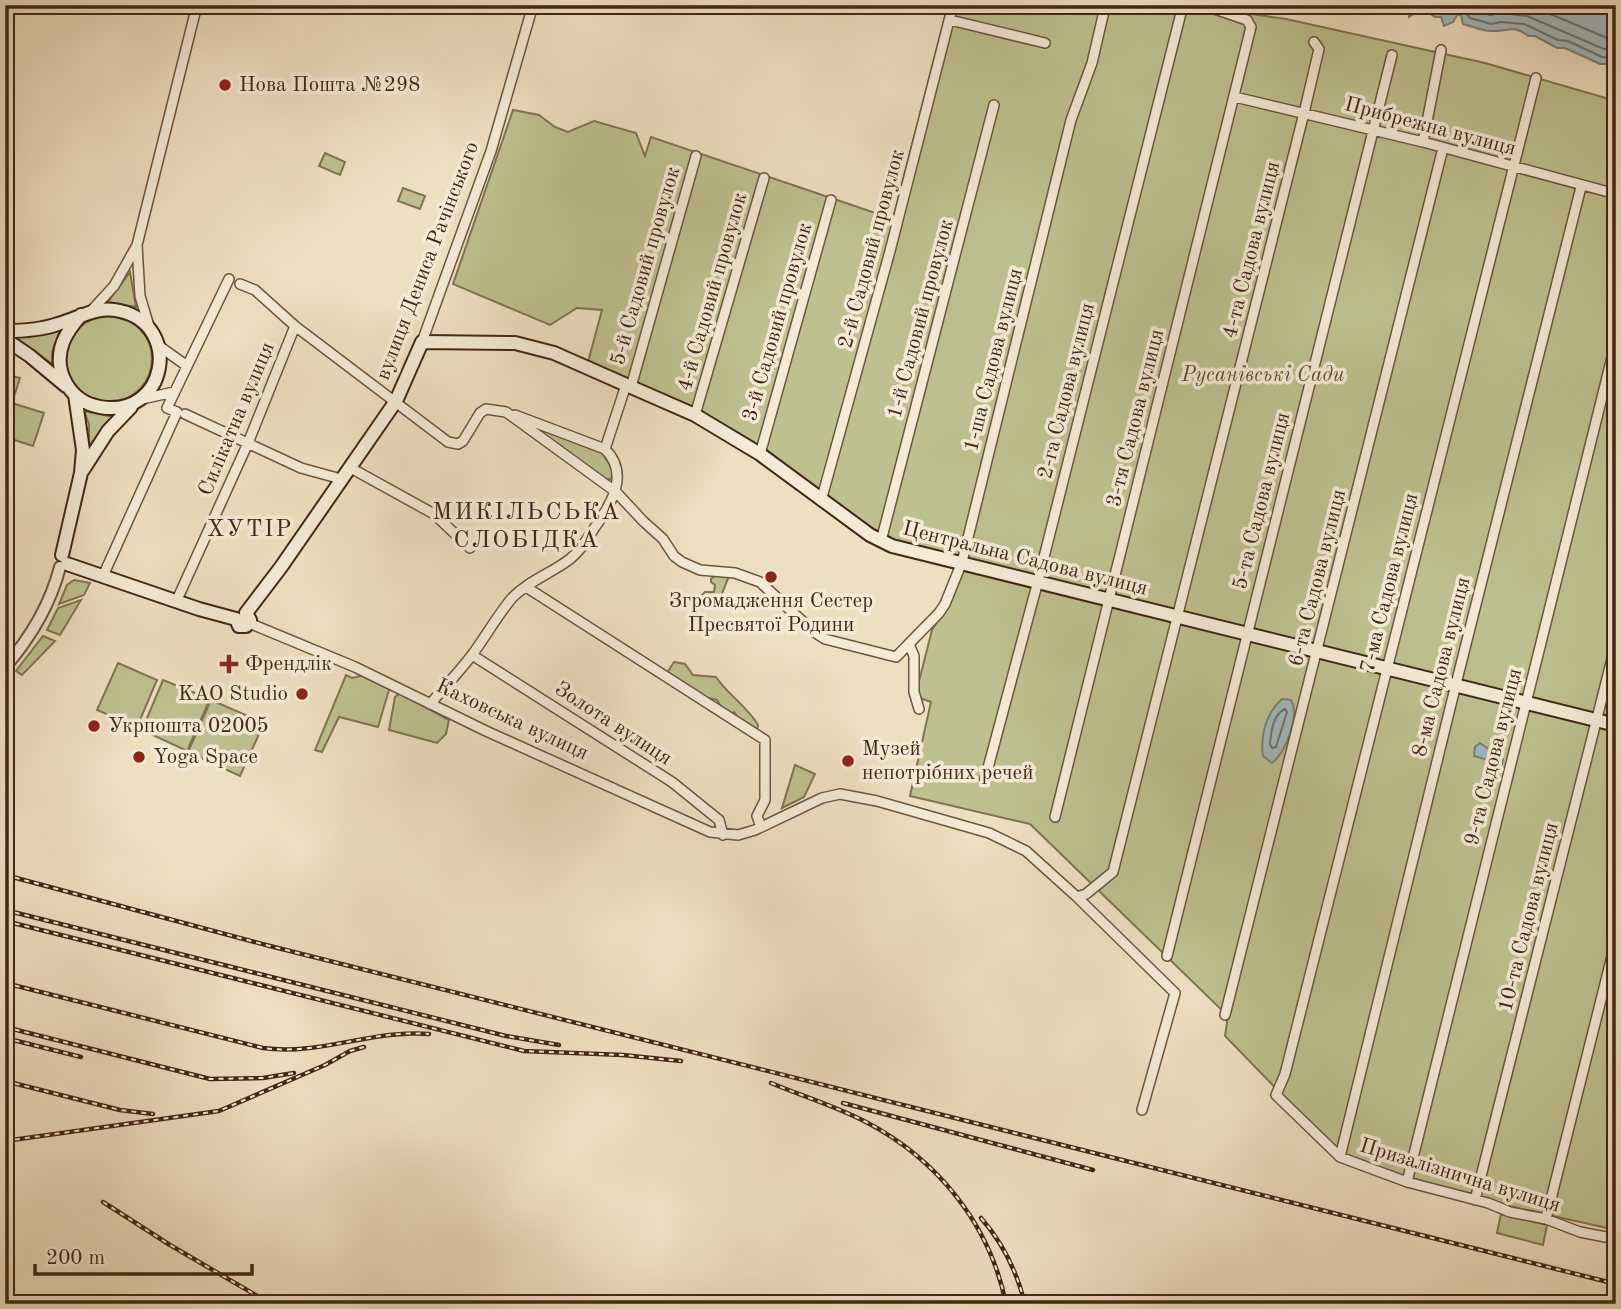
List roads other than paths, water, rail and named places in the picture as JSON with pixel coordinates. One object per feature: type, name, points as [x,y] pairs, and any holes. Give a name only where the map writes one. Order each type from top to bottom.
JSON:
[{"type":"main road","points":[[5,331],[41,328],[86,313],[122,311],[134,317],[152,334],[159,346],[160,368],[156,380],[108,431],[81,473]]},
{"type":"main road","points":[[63,562],[81,473],[83,437],[60,359],[63,343],[86,313]]},
{"type":"main road","points":[[5,339],[92,405],[111,409],[138,401]]},
{"type":"main road","name":"Центральна Садова вулиця","points":[[422,342],[515,343],[554,353],[695,415],[760,454],[821,501],[881,541],[1246,635],[1616,725]]},
{"type":"main road","name":"вулиця Дениса Рачінського","points":[[243,619],[396,401],[422,342]]},
{"type":"main road","name":"Каховська вулиця","points":[[63,562],[176,602],[243,619]]},
{"type":"street","points":[[86,313],[114,286],[137,245],[197,5]]},
{"type":"street","name":"вулиця Дениса Рачінського","points":[[422,342],[491,151],[533,5]]},
{"type":"street","name":"2-й Садовий провулок","points":[[821,501],[891,251],[953,5]]},
{"type":"street","name":"3-тя Садова вулиця","points":[[1055,817],[1251,27],[1247,20],[1203,5]]},
{"type":"street","name":"1-ша Садова вулиця","points":[[909,644],[939,613],[962,562],[1071,120],[1091,64],[1105,7]]},
{"type":"street","name":"2-га Садова вулиця","points":[[985,779],[1038,581],[1182,8]]},
{"type":"street","points":[[950,20],[1045,43]]},
{"type":"street","name":"4-та Садова вулиця","points":[[1077,897],[1086,894],[1113,872],[1304,113],[1319,49],[1314,41]]},
{"type":"street","points":[[1423,142],[1441,50]]},
{"type":"street","name":"5-та Садова вулиця","points":[[1167,956],[1392,55]]},
{"type":"street","name":"7-ма Садова вулиця","points":[[1276,1095],[1285,1074],[1536,78]]},
{"type":"street","name":"Прибрежна вулиця","points":[[1235,97],[1423,142],[1581,187],[1616,194]]},
{"type":"street","name":"1-й Садовий провулок","points":[[881,541],[994,105]]},
{"type":"street","name":"6-та Садова вулиця","points":[[1225,1015],[1443,148]]},
{"type":"street","name":"5-й Садовий провулок","points":[[605,449],[628,386],[696,156]]},
{"type":"street","name":"4-й Садовий провулок","points":[[695,415],[764,178]]},
{"type":"street","name":"8-ма Садова вулиця","points":[[1340,1157],[1581,187]]},
{"type":"street","name":"3-й Садовий провулок","points":[[760,454],[831,200]]},
{"type":"street","points":[[137,245],[140,296],[152,334]]},
{"type":"street","points":[[103,576],[177,412],[167,408],[229,279]]},
{"type":"street","points":[[240,284],[255,290],[295,326],[448,442],[458,444],[463,441],[486,409],[506,412],[605,449],[615,463],[616,492],[608,510],[582,548],[511,600],[472,655],[430,704]]},
{"type":"street","name":"Силікатна вулиця","points":[[176,602],[248,443],[295,326]]},
{"type":"street","name":"9-та Садова вулиця","points":[[1407,1182],[1616,341]]},
{"type":"street","points":[[159,346],[187,366]]},
{"type":"street","points":[[138,401],[174,392]]},
{"type":"street","points":[[506,412],[616,492],[643,522],[666,542],[677,558],[700,570],[735,573],[760,582],[825,639],[896,657],[909,644],[914,656],[914,692],[919,709]]},
{"type":"street","points":[[186,414],[301,468],[341,479]]},
{"type":"street","points":[[349,467],[434,514],[470,548]]},
{"type":"street","points":[[5,667],[47,606],[63,562]]},
{"type":"street","points":[[526,587],[765,740],[765,800],[757,816],[761,827]]},
{"type":"street","name":"Каховська вулиця","points":[[243,619],[355,667],[710,832],[723,835]]},
{"type":"street","name":"10-та Садова вулиця","points":[[1475,1200],[1616,643]]},
{"type":"street","name":"Золота вулиця","points":[[472,655],[672,782],[719,820],[723,835]]},
{"type":"street","points":[[723,835],[738,835],[761,827],[822,797],[840,794],[877,801],[989,833],[1026,851],[1175,993],[1142,1110]]},
{"type":"street","points":[[1546,1219],[1616,940]]},
{"type":"street","name":"Призалізнична вулиця","points":[[1276,1095],[1340,1157],[1407,1182],[1510,1212],[1546,1219],[1580,1232],[1616,1239]]},
{"type":"water","points":[[1402,5],[1616,5],[1616,64],[1600,64],[1519,30],[1488,31],[1463,24],[1458,14],[1453,22],[1444,26],[1441,17],[1435,17],[1422,8],[1409,17],[1410,7]]},
{"type":"water","points":[[1282,699],[1291,700],[1293,724],[1287,742],[1272,763],[1263,756],[1263,733],[1268,718]]},
{"type":"water","points":[[1480,743],[1503,759],[1502,764],[1474,756],[1475,747]]},
{"type":"railway","points":[[5,875],[266,945],[1616,1284]]},
{"type":"railway","points":[[5,910],[506,1036],[559,1045]]},
{"type":"railway","points":[[5,921],[524,1051],[623,1055],[681,1061]]},
{"type":"railway","points":[[5,983],[263,1048],[305,1048],[387,1035],[429,1034]]},
{"type":"railway","points":[[5,1027],[210,1079],[263,1078],[294,1073]]},
{"type":"railway","points":[[5,1038],[81,1057]]},
{"type":"railway","points":[[5,1141],[219,1111],[364,1047]]},
{"type":"railway","points":[[5,1081],[120,1110],[153,1114]]},
{"type":"railway","points":[[771,1083],[866,1122],[916,1155],[957,1197],[973,1221],[987,1247],[1006,1304]]},
{"type":"railway","points":[[843,1103],[1093,1170]]},
{"type":"railway","points":[[103,1202],[271,1304]]},
{"type":"railway","points":[[981,1218],[1008,1258],[1025,1304]]},
{"type":"place","name":"Нова Пошта №298","points":[[225,85]]},
{"type":"place","name":"Згромадження Сестер Пресвятої Родини","points":[[771,577]]},
{"type":"place","name":"Френдлік","points":[[229,664]]},
{"type":"place","name":"KAO Studio","points":[[302,694]]},
{"type":"place","name":"Укрпошта 02005","points":[[94,726]]},
{"type":"place","name":"Yoga Space","points":[[139,757]]},
{"type":"place","name":"Музей непотрібних речей","points":[[848,761]]},
{"type":"district","name":"МИКІЛЬСЬКА СЛОБІДКА","points":[[527,527]]},
{"type":"district","name":"ХУТІР","points":[[250,529]]},
{"type":"park label","name":"Русанівські Сади","points":[[1263,375]]}]
